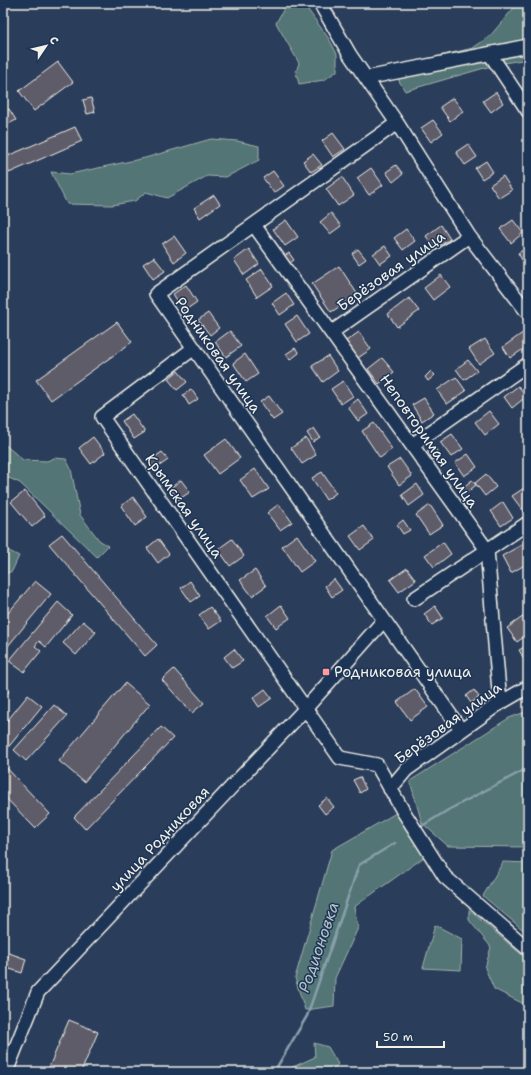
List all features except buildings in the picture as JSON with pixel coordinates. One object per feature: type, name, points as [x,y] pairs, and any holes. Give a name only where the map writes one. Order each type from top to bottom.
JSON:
[{"type":"street","name":"Берёзовая улица","points":[[320,3],[366,78],[397,122],[469,236],[528,313]]},
{"type":"street","points":[[366,78],[528,46]]},
{"type":"street","points":[[490,54],[528,111]]},
{"type":"street","points":[[254,225],[397,122]]},
{"type":"street","name":"Неповторимая улица","points":[[254,225],[487,550]]},
{"type":"street","name":"Родниковая улица","points":[[254,225],[156,294],[461,730]]},
{"type":"street","name":"Берёзовая улица","points":[[332,332],[469,236]]},
{"type":"street","name":"Крымская улица","points":[[194,348],[102,417],[306,708]]},
{"type":"street","points":[[412,445],[528,364]]},
{"type":"street","points":[[414,599],[528,523]]},
{"type":"street","points":[[487,550],[498,691],[497,705]]},
{"type":"street","name":"улица Родниковая","points":[[6,1072],[38,992],[306,708],[384,620]]},
{"type":"street","name":"Берёзовая улица","points":[[390,789],[406,770],[497,705],[528,687]]},
{"type":"street","points":[[306,708],[340,758],[377,765],[390,789],[445,877],[528,949]]},
{"type":"green space","points":[[287,3],[303,3],[329,39],[337,54],[337,71],[324,80],[299,84],[296,72],[299,63],[276,23]]},
{"type":"green space","points":[[518,3],[528,3],[528,59],[498,64],[405,91],[394,72],[435,57],[473,48],[490,36]]},
{"type":"green space","points":[[211,139],[237,141],[259,146],[259,160],[226,177],[207,176],[167,198],[146,192],[135,201],[112,205],[67,204],[51,172],[70,174],[145,158]]},
{"type":"green space","points":[[3,443],[23,460],[47,461],[54,458],[66,459],[71,469],[80,515],[99,540],[108,546],[97,557],[20,483],[9,478],[3,482]]},
{"type":"green space","points":[[3,548],[19,556],[12,571],[3,575]]},
{"type":"green space","points":[[528,711],[528,847],[448,846],[422,823],[410,781],[509,718]]},
{"type":"green space","points":[[396,813],[427,855],[354,907],[358,928],[335,978],[334,1006],[305,1010],[295,978],[332,850]]},
{"type":"green space","points":[[503,862],[528,863],[528,934],[483,896]]},
{"type":"green space","points":[[469,910],[528,960],[528,1006],[494,989],[485,968],[491,947],[469,920]]},
{"type":"green space","points":[[435,925],[462,939],[461,970],[423,968]]},
{"type":"green space","points":[[314,1043],[328,1047],[338,1064],[331,1072],[282,1072],[315,1057]]},
{"type":"waterway","name":"Родионовка","points":[[422,826],[448,810],[528,768]]},
{"type":"waterway","name":"Родионовка","points":[[274,1072],[307,1016],[359,865],[395,843]]},
{"type":"place","name":"Родниковая улица","points":[[326,672]]}]
